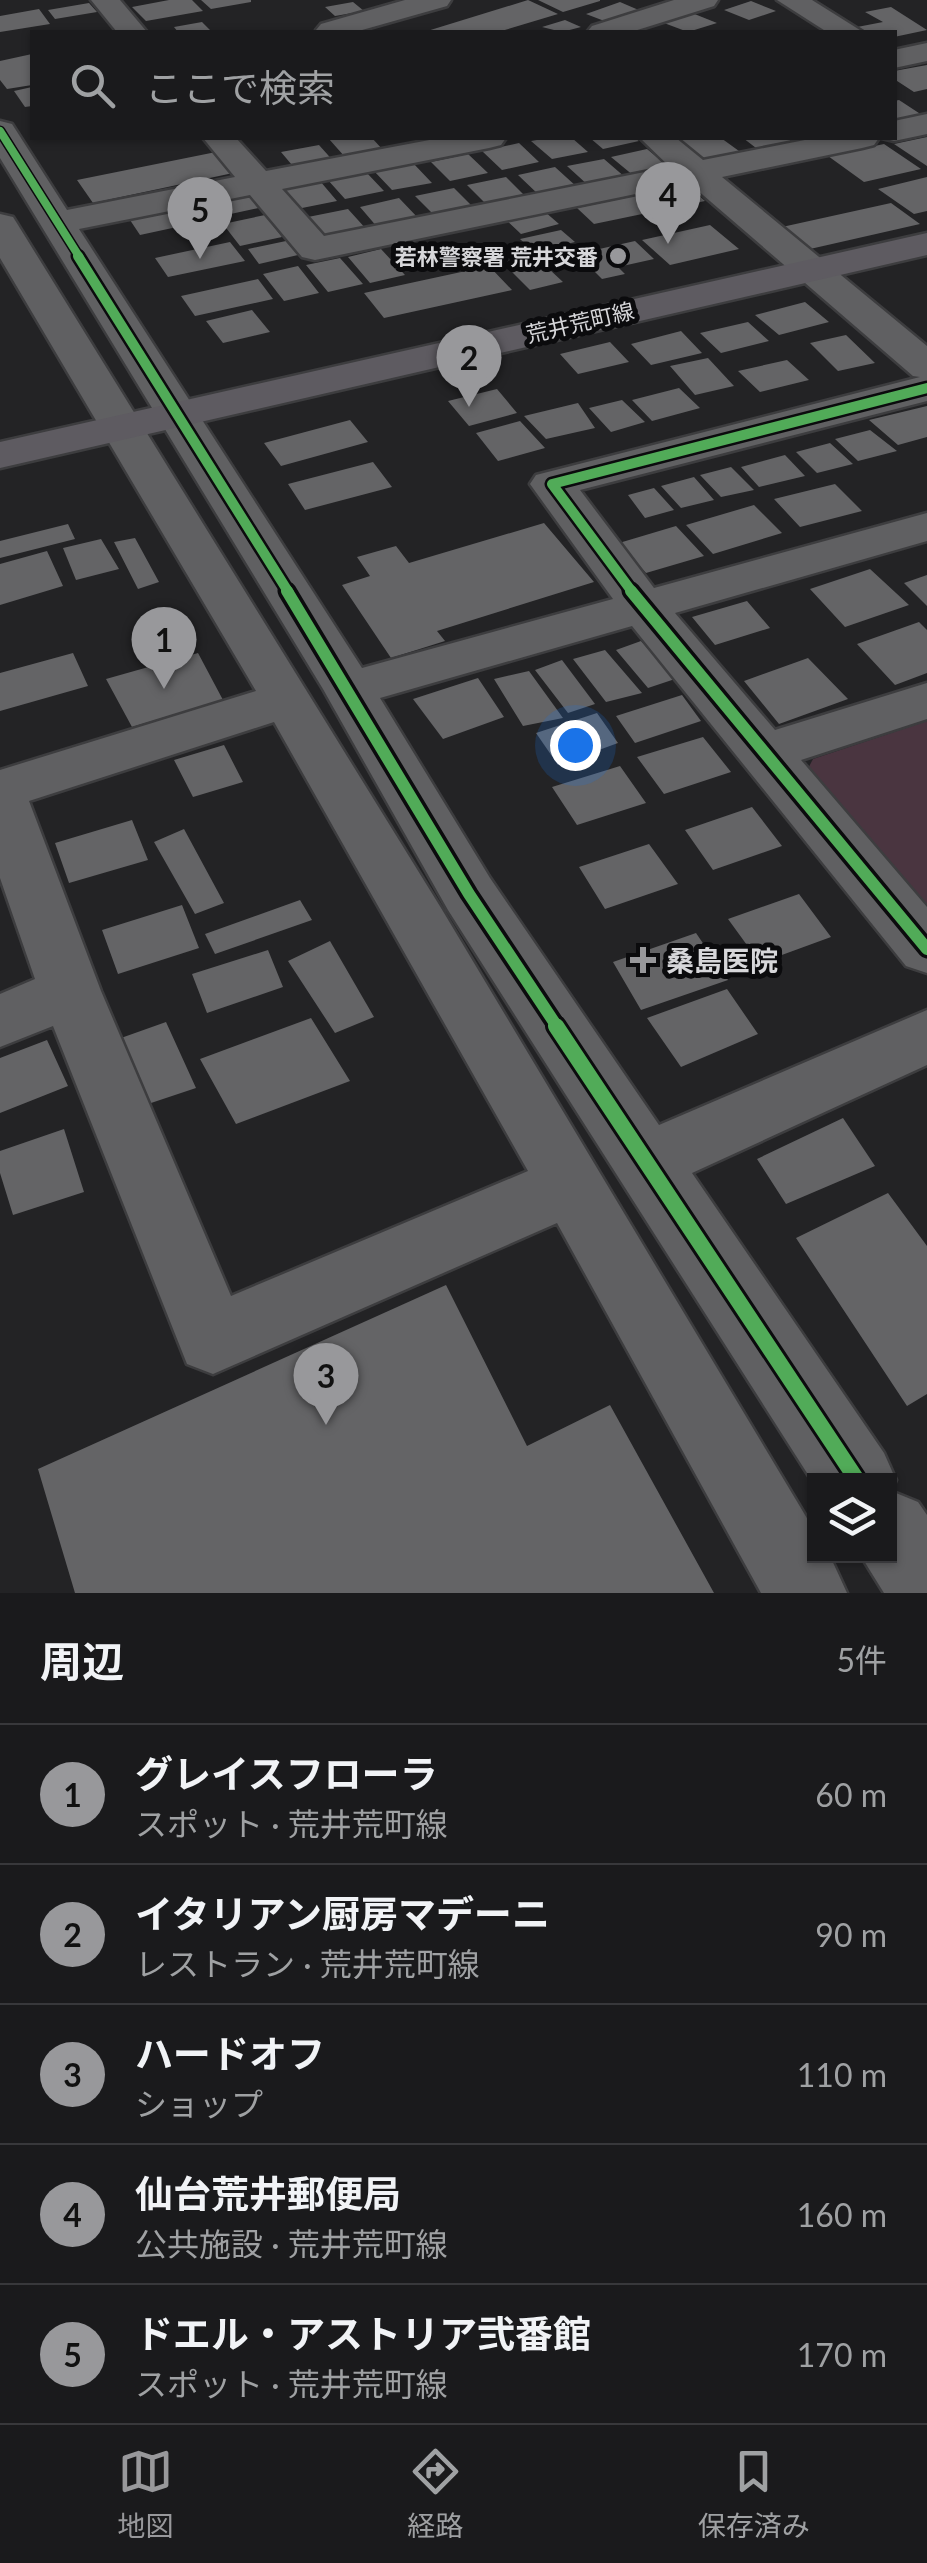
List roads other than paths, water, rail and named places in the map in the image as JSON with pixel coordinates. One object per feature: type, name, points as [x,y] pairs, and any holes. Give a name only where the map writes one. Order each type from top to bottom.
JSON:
[{"type":"main road","name":"荒井荒町線","points":[[0,455],[927,244]]},
{"type":"street","points":[[105,0],[130,30]]},
{"type":"street","points":[[335,30],[436,0]]},
{"type":"street","points":[[608,30],[704,0]]},
{"type":"street","points":[[797,3],[833,0]]},
{"type":"street","points":[[797,3],[844,30]]},
{"type":"street","points":[[309,10],[331,30]]},
{"type":"street","points":[[897,57],[927,52]]},
{"type":"street","points":[[897,130],[927,124]]},
{"type":"street","points":[[0,131],[349,690],[469,894],[852,1473]]},
{"type":"street","points":[[221,140],[315,249],[852,140]]},
{"type":"street","points":[[59,222],[258,185],[464,140]]},
{"type":"street","points":[[659,140],[927,367]]},
{"type":"street","points":[[1,228],[572,1184],[806,1593]]},
{"type":"street","points":[[927,388],[552,484],[644,608],[927,948]]},
{"type":"street","points":[[349,690],[927,527]]},
{"type":"street","points":[[0,790],[286,700]]},
{"type":"street","points":[[767,752],[927,700]]},
{"type":"street","points":[[0,798],[70,991],[213,1339],[572,1184]]},
{"type":"street","points":[[0,1020],[70,991]]},
{"type":"street","points":[[648,1161],[927,1036]]},
{"type":"street","points":[[897,1541],[927,1587]]},
{"type":"place","name":"仙台荒井郵便局","points":[[668,244]]},
{"type":"place","name":"若林警察署 荒井交番","points":[[618,256]]},
{"type":"place","name":"ドエル・アストリア弐番館","points":[[200,259]]},
{"type":"place","name":"イタリアン厨房マデーニ","points":[[469,407]]},
{"type":"place","name":"グレイスフローラ","points":[[164,689]]},
{"type":"place","name":"桑島医院","points":[[643,960]]},
{"type":"place","name":"ハードオフ","points":[[326,1425]]}]
